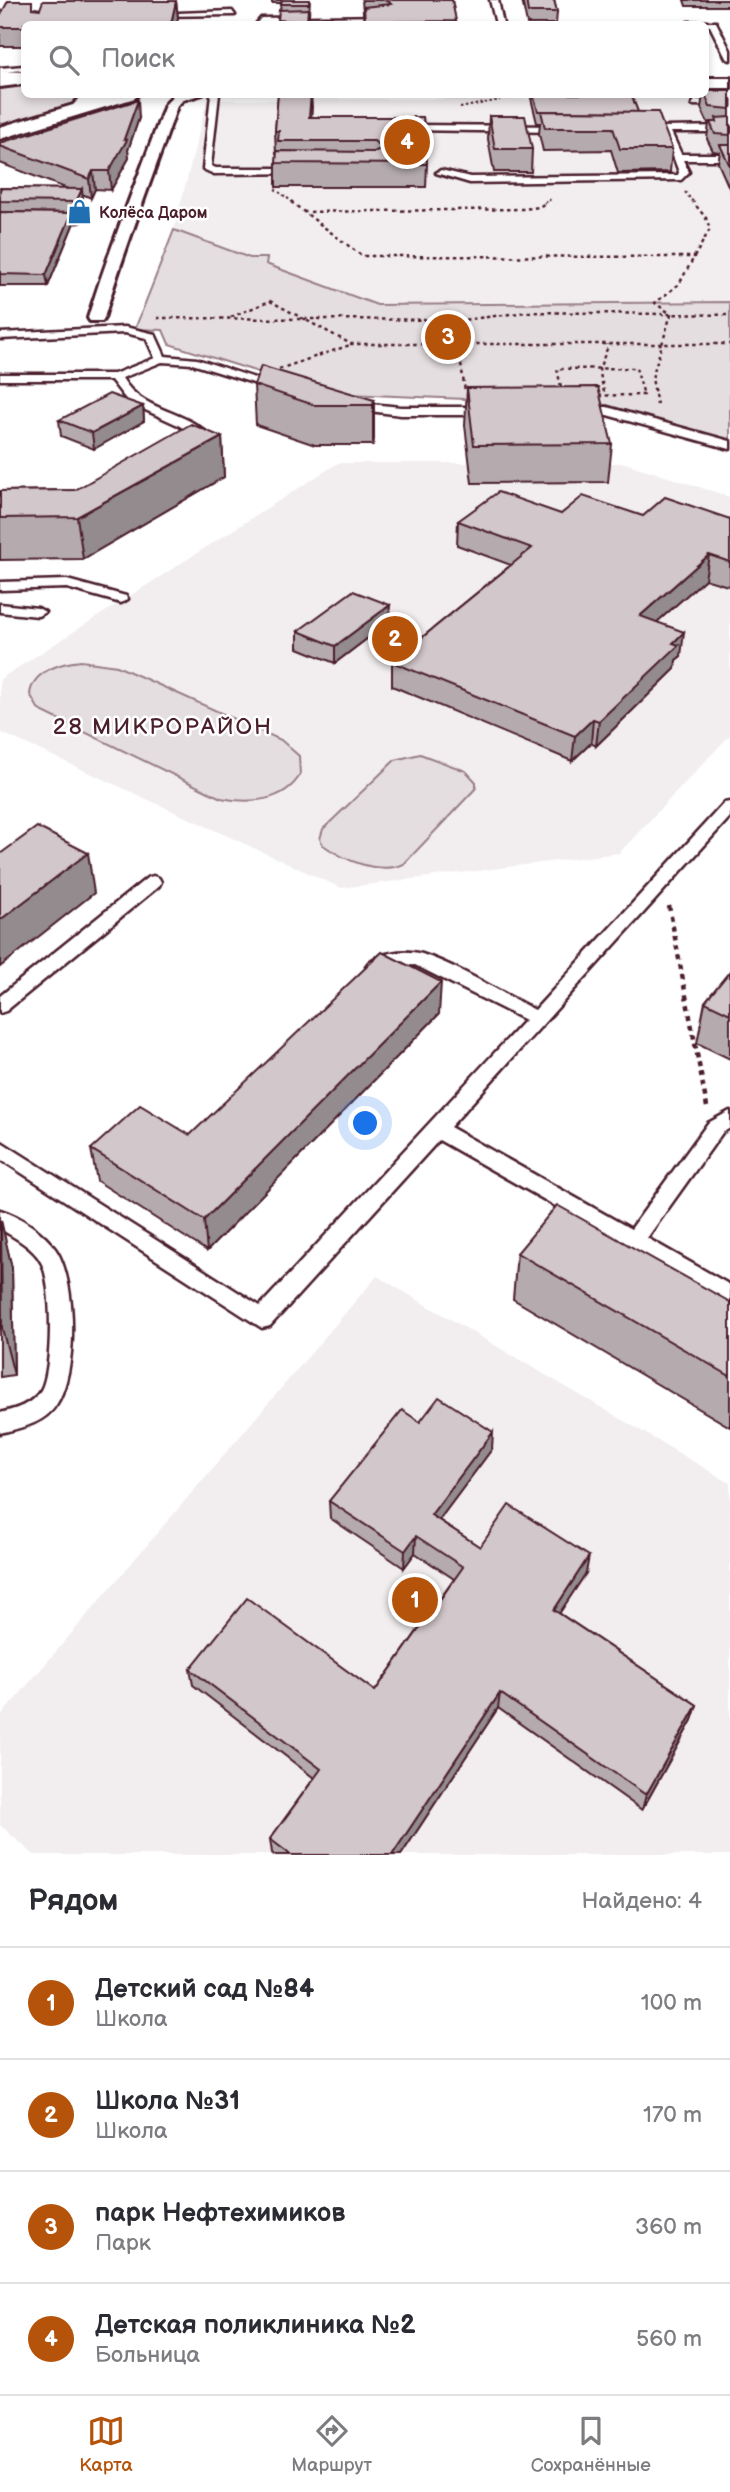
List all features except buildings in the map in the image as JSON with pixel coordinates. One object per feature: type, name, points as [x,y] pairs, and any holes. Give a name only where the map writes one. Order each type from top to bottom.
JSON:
[{"type":"street","points":[[0,76],[21,73]]},
{"type":"street","points":[[0,82],[21,74]]},
{"type":"street","points":[[709,74],[730,74]]},
{"type":"street","points":[[709,83],[730,83]]},
{"type":"street","points":[[709,92],[730,92]]},
{"type":"street","points":[[1,133],[43,121],[87,102],[108,98]]},
{"type":"street","points":[[96,318],[118,244],[133,214],[171,105],[178,98]]},
{"type":"lane","points":[[230,21],[236,0]]},
{"type":"lane","points":[[494,0],[499,21]]},
{"type":"lane","points":[[151,14],[232,13]]},
{"type":"lane","points":[[261,21],[384,18]]},
{"type":"lane","points":[[709,24],[713,24],[730,58]]},
{"type":"lane","points":[[709,38],[720,38]]},
{"type":"lane","points":[[0,70],[21,73]]},
{"type":"lane","points":[[215,98],[206,167],[214,171],[312,170]]},
{"type":"lane","points":[[695,103],[730,103]]},
{"type":"lane","points":[[43,121],[63,130]]},
{"type":"lane","points":[[387,128],[573,129]]},
{"type":"lane","points":[[652,129],[730,129]]},
{"type":"lane","points":[[442,173],[470,180],[681,177],[684,172],[665,129]]},
{"type":"lane","points":[[678,157],[730,157]]},
{"type":"lane","points":[[3,219],[78,219]]},
{"type":"lane","points":[[0,336],[113,330],[142,332],[151,336],[161,359]]},
{"type":"lane","points":[[0,377],[115,377],[161,359],[194,361],[295,393]]},
{"type":"lane","points":[[115,377],[121,391],[139,405],[198,430],[210,442],[200,451]]},
{"type":"lane","points":[[338,404],[401,411],[499,411]]},
{"type":"lane","points":[[566,411],[607,411],[730,445]]},
{"type":"lane","points":[[0,586],[67,584],[121,599]]},
{"type":"lane","points":[[0,608],[38,611]]},
{"type":"lane","points":[[0,1149],[262,1319],[730,807]]},
{"type":"lane","points":[[0,1006],[153,882]]},
{"type":"lane","points":[[361,979],[381,961],[417,959],[538,1018]]},
{"type":"lane","points":[[633,1242],[723,1123]]},
{"type":"lane","points":[[437,1129],[559,1192],[633,1242],[730,1296]]},
{"type":"lane","points":[[0,1217],[37,1243],[54,1267],[61,1369],[55,1387],[33,1412],[18,1421],[0,1423]]},
{"type":"path","points":[[275,171],[275,190],[362,256],[695,257]]},
{"type":"path","points":[[671,314],[654,303],[680,284],[710,229],[706,218],[674,178]]},
{"type":"path","points":[[303,212],[524,209],[539,207],[554,197]]},
{"type":"path","points":[[228,318],[270,301],[351,344]]},
{"type":"path","points":[[146,318],[463,320],[527,312],[730,315]]},
{"type":"path","points":[[660,426],[652,378],[671,314]]},
{"type":"path","points":[[250,379],[351,344],[730,344]]},
{"type":"path","points":[[458,344],[468,411]]},
{"type":"path","points":[[607,411],[599,369],[609,344]]},
{"type":"path","points":[[636,368],[644,395],[605,395],[563,396],[557,369],[636,368]]},
{"type":"path","points":[[650,895],[670,907],[702,1094],[723,1123]]},
{"type":"shaded area","points":[[21,84],[21,98],[79,100],[76,105],[0,127],[0,89]]},
{"type":"shaded area","points":[[730,98],[730,302],[377,306],[174,230],[207,100]]},
{"type":"shaded area","points":[[174,230],[250,258],[267,258],[266,264],[377,305],[730,302],[730,442],[607,405],[325,393],[169,344],[163,330],[135,329]]},
{"type":"shaded area","points":[[338,463],[625,463],[730,497],[730,735],[619,853],[341,888],[0,732],[0,679]]},
{"type":"shaded area","points":[[81,661],[117,666],[281,740],[299,756],[300,775],[285,791],[265,799],[243,801],[221,798],[39,710],[30,694],[36,679],[56,666]]},
{"type":"shaded area","points":[[420,754],[466,771],[476,782],[476,788],[404,864],[372,867],[341,856],[323,845],[320,839],[323,829],[395,760]]},
{"type":"shaded area","points":[[377,1276],[730,1483],[730,1855],[34,1855],[0,1825],[0,1717]]},
{"type":"place","name":"Детская поликлиника №2","points":[[407,142]]},
{"type":"place","name":"Колёса Даром","points":[[79,212]]},
{"type":"place","name":"парк Нефтехимиков","points":[[448,337]]},
{"type":"place","name":"Школа №31","points":[[395,639]]},
{"type":"place","name":"Детский сад №84","points":[[415,1600]]},
{"type":"district","name":"28 МИКРОРАЙОН","points":[[163,726]]}]
